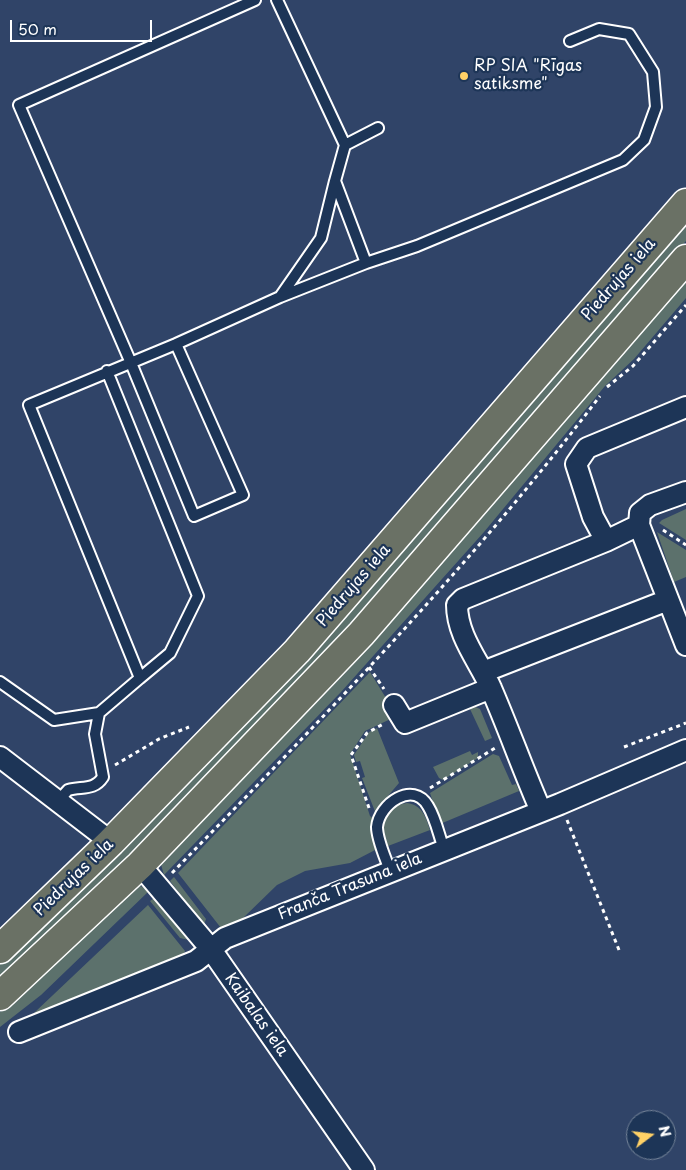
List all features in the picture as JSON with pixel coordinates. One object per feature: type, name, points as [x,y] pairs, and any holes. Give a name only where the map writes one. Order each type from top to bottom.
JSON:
[{"type":"main road","name":"Piedrujas iela","points":[[0,949],[111,842],[297,651],[686,203]]},
{"type":"main road","points":[[0,996],[140,865],[361,634],[686,258]]},
{"type":"street","points":[[606,541],[593,517],[576,464],[587,448],[686,406]]},
{"type":"street","points":[[686,492],[650,505],[640,513],[639,525],[686,646]]},
{"type":"street","points":[[541,811],[487,680],[471,652],[457,616],[456,605],[463,599],[606,541],[639,525]]},
{"type":"street","points":[[398,710],[405,723],[487,680],[668,600]]},
{"type":"street","name":"Franča Trasuna iela","points":[[19,1032],[196,961],[225,938],[541,811],[686,750]]},
{"type":"street","points":[[0,757],[111,842]]},
{"type":"street","name":"Kaibalas iela","points":[[140,865],[160,886],[210,948],[364,1170]]},
{"type":"lane","points":[[176,344],[242,495],[194,516],[131,363],[19,105],[255,0]]},
{"type":"lane","points":[[277,0],[345,145],[321,238],[280,298]]},
{"type":"lane","points":[[140,678],[28,404],[131,363],[280,298],[366,263],[417,246],[623,160],[644,140],[656,107],[654,72],[630,34],[599,29],[570,41]]},
{"type":"lane","points":[[345,145],[378,128]]},
{"type":"lane","points":[[335,181],[366,263]]},
{"type":"lane","points":[[0,682],[54,720],[100,713],[170,653],[198,596],[108,371]]},
{"type":"lane","points":[[58,801],[68,790],[85,789],[98,784],[104,777],[95,734],[100,713]]},
{"type":"lane","points":[[390,871],[377,829],[379,818],[385,806],[393,800],[411,794],[421,798],[428,806],[444,850]]},
{"type":"path","points":[[160,886],[369,667],[551,460],[606,389],[633,366],[686,305]]},
{"type":"path","points":[[681,310],[686,309]]},
{"type":"path","points":[[369,667],[398,710],[367,732],[351,755],[372,814],[379,818]]},
{"type":"path","points":[[104,777],[117,764],[160,739],[197,723]]},
{"type":"path","points":[[624,747],[686,723]]},
{"type":"path","points":[[421,798],[427,790],[443,782],[497,747]]},
{"type":"path","points":[[570,826],[619,950]]},
{"type":"green space","points":[[686,220],[686,241],[408,565],[258,725],[0,983],[0,963],[57,911]]},
{"type":"green space","points":[[686,276],[686,298],[634,359],[605,386],[484,532],[341,692],[164,875],[160,861]]},
{"type":"green space","points":[[686,509],[686,540],[659,523]]},
{"type":"green space","points":[[657,532],[686,550],[686,577],[674,582]]},
{"type":"green space","points":[[370,672],[397,716],[365,731],[350,754],[370,816],[374,819],[372,822],[379,848],[350,863],[305,871],[277,885],[241,920],[221,928],[178,873]]},
{"type":"green space","points":[[473,706],[480,709],[492,738],[485,741],[470,709],[413,731],[412,727]]},
{"type":"green space","points":[[377,728],[399,783],[382,803],[376,814],[362,778],[365,777],[360,761],[356,762],[354,755],[369,732]]},
{"type":"green space","points":[[470,751],[472,755],[478,752],[478,758],[443,780],[439,778],[433,767]]},
{"type":"green space","points":[[493,754],[499,756],[512,785],[516,784],[519,791],[440,824],[430,793]]},
{"type":"green space","points":[[407,803],[420,809],[425,816],[430,830],[388,846],[384,831],[384,818],[391,808]]},
{"type":"green space","points":[[174,877],[206,919],[204,925],[170,881]]},
{"type":"green space","points":[[139,885],[149,891],[41,995],[0,1027],[0,1012]]},
{"type":"green space","points":[[154,898],[189,940],[180,938],[150,901]]},
{"type":"green space","points":[[148,905],[185,951],[181,960],[40,1016],[34,1013]]},
{"type":"place","name":"RP SIA \"Rīgas satiksme\"","points":[[464,76]]}]
